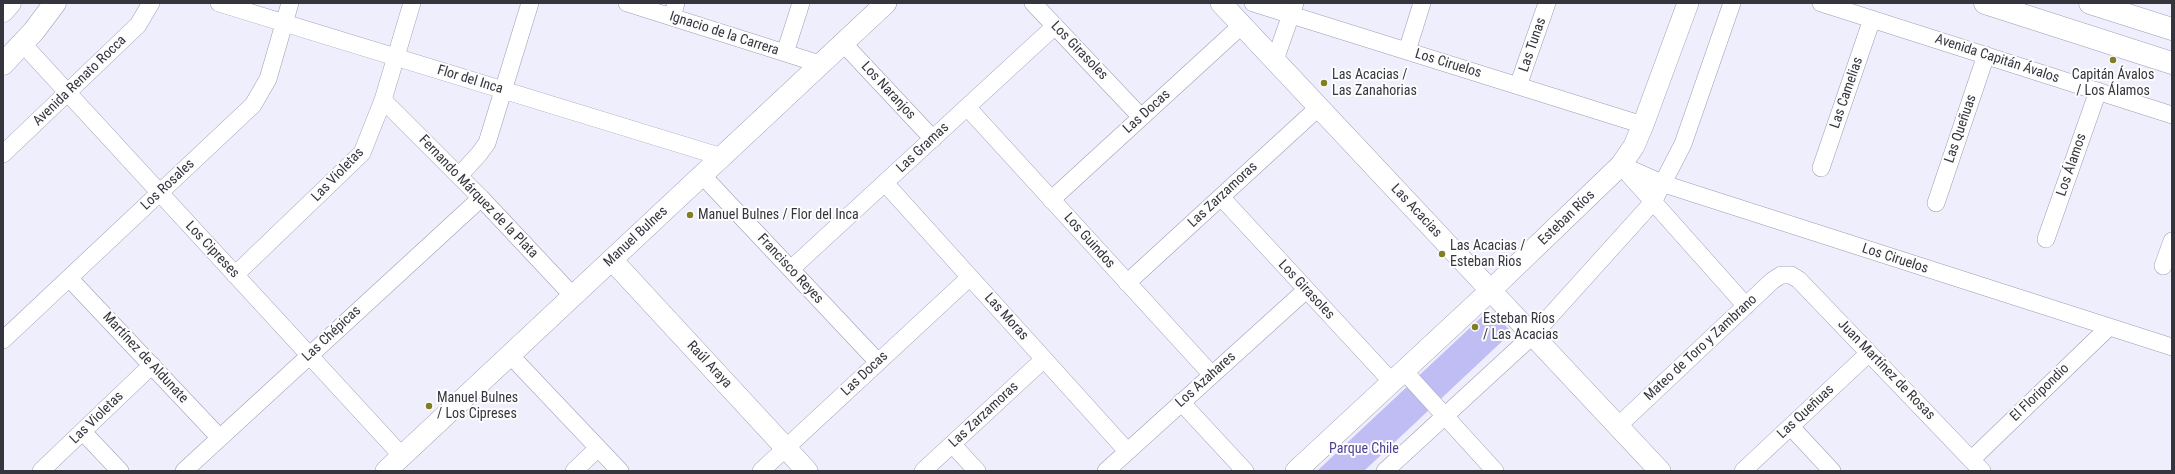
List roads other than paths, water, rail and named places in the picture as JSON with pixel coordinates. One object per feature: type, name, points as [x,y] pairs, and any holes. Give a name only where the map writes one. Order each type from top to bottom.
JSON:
[{"type":"main road","points":[[3,11],[10,3]]},
{"type":"main road","points":[[3,64],[55,3]]},
{"type":"main road","points":[[1985,3],[2172,63]]},
{"type":"main road","points":[[2090,3],[2172,29]]},
{"type":"street","name":"Avenida Renato Rocca","points":[[3,154],[138,25],[151,3]]},
{"type":"street","name":"Flor del Inca","points":[[219,3],[722,157]]},
{"type":"street","name":"Los Rosales","points":[[3,340],[160,193],[258,98],[268,80],[290,3]]},
{"type":"street","name":"Las Violetas","points":[[235,275],[362,153],[383,100],[412,3]]},
{"type":"street","points":[[458,176],[479,154],[487,143],[530,3]]},
{"type":"street","name":"Ignacio de la Carrera","points":[[627,3],[674,10],[785,53],[820,64]]},
{"type":"street","points":[[785,53],[801,3]]},
{"type":"street","name":"Manuel Bulnes","points":[[386,471],[886,3]]},
{"type":"street","name":"Los Girasoles","points":[[1033,3],[1141,117]]},
{"type":"street","name":"Las Acacias","points":[[1222,3],[1660,471]]},
{"type":"street","name":"Los Ciruelos","points":[[1253,3],[1293,9],[1407,51],[1643,125]]},
{"type":"street","points":[[1407,51],[1422,3]]},
{"type":"street","name":"Las Tunas","points":[[1518,86],[1547,3]]},
{"type":"street","name":"Esteban Ríos","points":[[1297,471],[1491,290],[1621,165],[1634,146],[1643,125],[1688,3]]},
{"type":"street","points":[[1385,471],[1533,336],[1653,202],[1664,184],[1683,144],[1732,3]]},
{"type":"street","name":"Avenida Capitán Ávalos","points":[[1821,3],[2172,115]]},
{"type":"street","points":[[1275,60],[1293,9]]},
{"type":"street","name":"Las Camelias","points":[[1821,168],[1872,19]]},
{"type":"street","name":"Las Docas","points":[[1051,200],[1242,25]]},
{"type":"street","name":"Las Gramas","points":[[791,270],[1055,26]]},
{"type":"street","name":"Los Cipreses","points":[[22,43],[402,456]]},
{"type":"street","name":"Los Naranjos","points":[[843,43],[933,139]]},
{"type":"street","name":"Las Queñuas","points":[[1936,204],[1986,55]]},
{"type":"street","name":"Los Álamos","points":[[2046,239],[2098,91]]},
{"type":"street","name":"Fernando Márquez de la Plata","points":[[383,100],[480,198],[573,296]]},
{"type":"street","name":"Las Zarzamoras","points":[[1127,283],[1318,107]]},
{"type":"street","name":"Los Guindos","points":[[967,108],[1212,375]]},
{"type":"street","points":[[1621,165],[1746,306]]},
{"type":"street","name":"Los Ciruelos","points":[[1621,165],[1664,184],[2172,347]]},
{"type":"street","name":"Francisco Reyes","points":[[702,175],[878,362]]},
{"type":"street","name":"Las Moras","points":[[885,183],[1128,451]]},
{"type":"street","name":"Los Girasoles","points":[[1221,197],[1306,290],[1398,377],[1445,415],[1495,471]]},
{"type":"street","name":"Las Chépicas","points":[[184,471],[480,198]]},
{"type":"street","points":[[2163,266],[2172,241]]},
{"type":"street","name":"Raúl Araya","points":[[612,260],[807,471]]},
{"type":"street","name":"Mateo de Toro y Zambrano","points":[[1618,426],[1775,278],[1786,275]]},
{"type":"street","name":"Juan Martínez de Rosas","points":[[1786,275],[1799,280],[1976,465]]},
{"type":"street","name":"Las Docas","points":[[761,471],[970,277]]},
{"type":"street","name":"Martínez de Aldunate","points":[[69,278],[220,438]]},
{"type":"street","name":"Los Azahares","points":[[1106,471],[1306,290]]},
{"type":"street","name":"El Floripondio","points":[[1976,465],[2108,327]]},
{"type":"street","name":"Las Queñuas","points":[[1743,471],[1869,353]]},
{"type":"street","points":[[510,355],[620,471]]},
{"type":"street","name":"Las Zarzamoras","points":[[923,471],[1044,359]]},
{"type":"street","name":"Las Violetas","points":[[42,471],[152,365]]},
{"type":"street","points":[[1181,402],[1245,471]]},
{"type":"street","points":[[1790,427],[1832,471]]},
{"type":"street","points":[[83,432],[120,471]]},
{"type":"street","points":[[952,444],[977,471]]},
{"type":"street","points":[[574,471],[598,448]]},
{"type":"place","name":"Capitán Ávalos / Los Álamos","points":[[2113,60]]},
{"type":"place","name":"Las Acacias / Las Zanahorias","points":[[1324,83]]},
{"type":"place","name":"Manuel Bulnes / Flor del Inca","points":[[690,215]]},
{"type":"place","name":"Las Acacias / Esteban Rios","points":[[1442,254]]},
{"type":"place","name":"Esteban Ríos / Las Acacias","points":[[1475,327]]},
{"type":"place","name":"Manuel Bulnes / Los Cipreses","points":[[429,406]]},
{"type":"park label","name":"Parque Chile","points":[[1364,449]]}]
